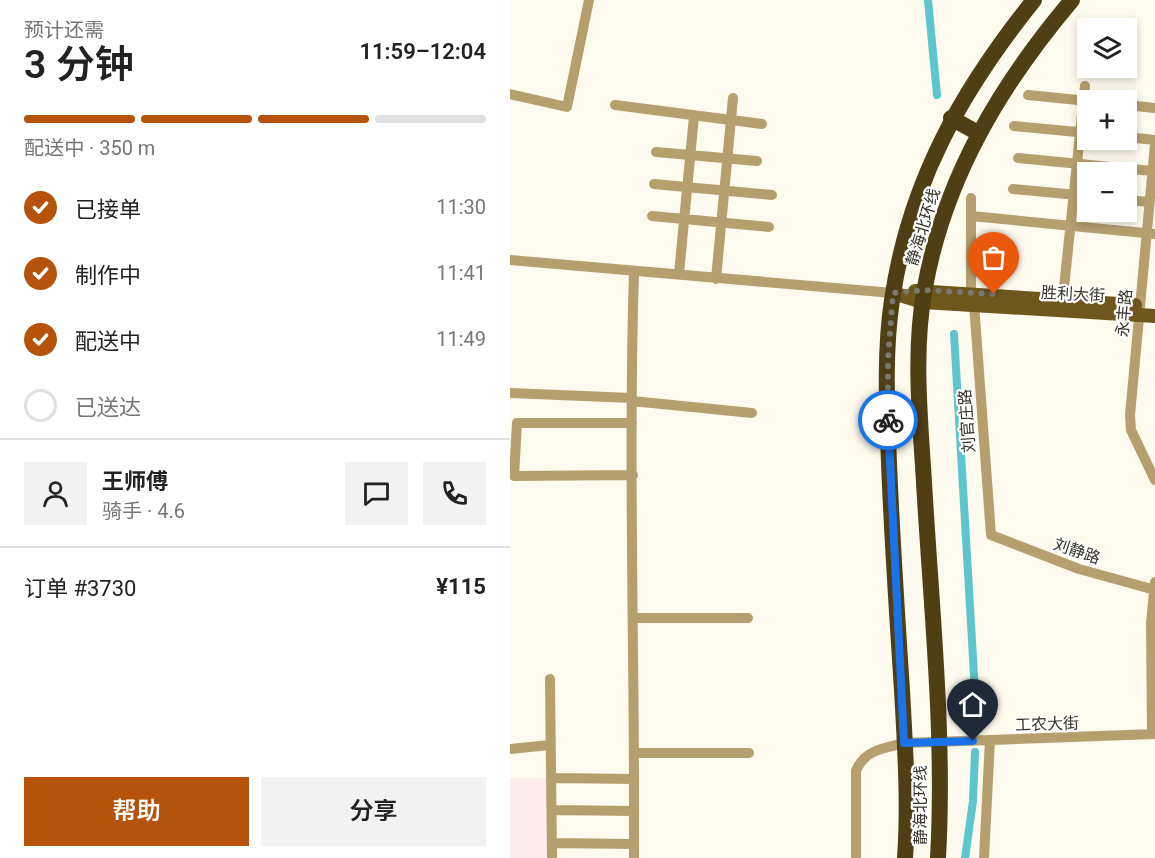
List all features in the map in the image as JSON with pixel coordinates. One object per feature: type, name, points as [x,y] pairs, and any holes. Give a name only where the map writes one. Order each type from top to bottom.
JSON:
[{"type":"highway","name":"静海北环线","points":[[905,858],[904,743],[888,432],[888,360],[893,293],[914,207],[951,118],[993,52],[1034,0]]},
{"type":"highway","name":"静海北环线","points":[[938,858],[938,741],[920,412],[924,296],[948,204],[978,133],[1020,65],[1072,0]]},
{"type":"highway","points":[[951,118],[978,133]]},
{"type":"main road","name":"胜利大街","points":[[893,293],[1139,310],[1155,307]]},
{"type":"main road","name":"胜利大街","points":[[1139,310],[1155,316]]},
{"type":"street","points":[[510,93],[567,107],[589,0]]},
{"type":"street","points":[[1028,95],[1077,100]]},
{"type":"street","points":[[716,279],[729,120],[733,98]]},
{"type":"street","points":[[615,105],[762,124]]},
{"type":"street","points":[[1137,106],[1155,108]]},
{"type":"street","points":[[679,274],[694,116]]},
{"type":"street","points":[[1014,126],[1077,132]]},
{"type":"street","points":[[1137,139],[1155,142]]},
{"type":"street","name":"永丰路","points":[[1155,142],[1149,202],[1150,234],[1139,310],[1130,415],[1131,430],[1155,480]]},
{"type":"street","points":[[656,152],[757,161]]},
{"type":"street","points":[[1018,158],[1077,164],[1062,304]]},
{"type":"street","points":[[1137,170],[1152,171]]},
{"type":"street","points":[[654,184],[772,195]]},
{"type":"street","points":[[1013,189],[1077,195]]},
{"type":"street","name":"刘官庄路","points":[[970,198],[973,299],[991,535]]},
{"type":"street","points":[[1137,201],[1149,202]]},
{"type":"street","points":[[652,216],[769,227]]},
{"type":"street","points":[[971,216],[1150,234]]},
{"type":"street","points":[[510,260],[893,293]]},
{"type":"street","points":[[634,271],[632,400],[635,618],[634,858]]},
{"type":"street","points":[[510,393],[632,400],[752,413]]},
{"type":"street","points":[[632,423],[517,423],[514,476],[633,475]]},
{"type":"street","name":"刘静路","points":[[991,535],[1079,569],[1155,590]]},
{"type":"street","points":[[1154,734],[1151,623],[1155,582]]},
{"type":"street","points":[[635,618],[748,618]]},
{"type":"street","points":[[550,679],[550,746],[553,778],[552,858]]},
{"type":"street","name":"工农大街","points":[[856,858],[856,771],[861,759],[869,753],[904,743],[1154,734]]},
{"type":"street","points":[[984,858],[990,740]]},
{"type":"street","points":[[510,749],[550,746]]},
{"type":"street","points":[[635,753],[748,753]]},
{"type":"street","points":[[553,778],[634,779]]},
{"type":"street","points":[[552,810],[634,811]]},
{"type":"street","points":[[552,843],[634,844]]},
{"type":"shaded area","points":[[510,778],[550,778],[548,858],[510,858]]},
{"type":"waterway","points":[[928,0],[937,95]]},
{"type":"waterway","points":[[954,334],[977,726]]},
{"type":"waterway","points":[[965,858],[973,801],[975,752]]},
{"type":"way so far","points":[[888,420],[888,360],[893,293],[924,290],[994,294]]},
{"type":"route","points":[[888,420],[904,743],[973,741]]}]
